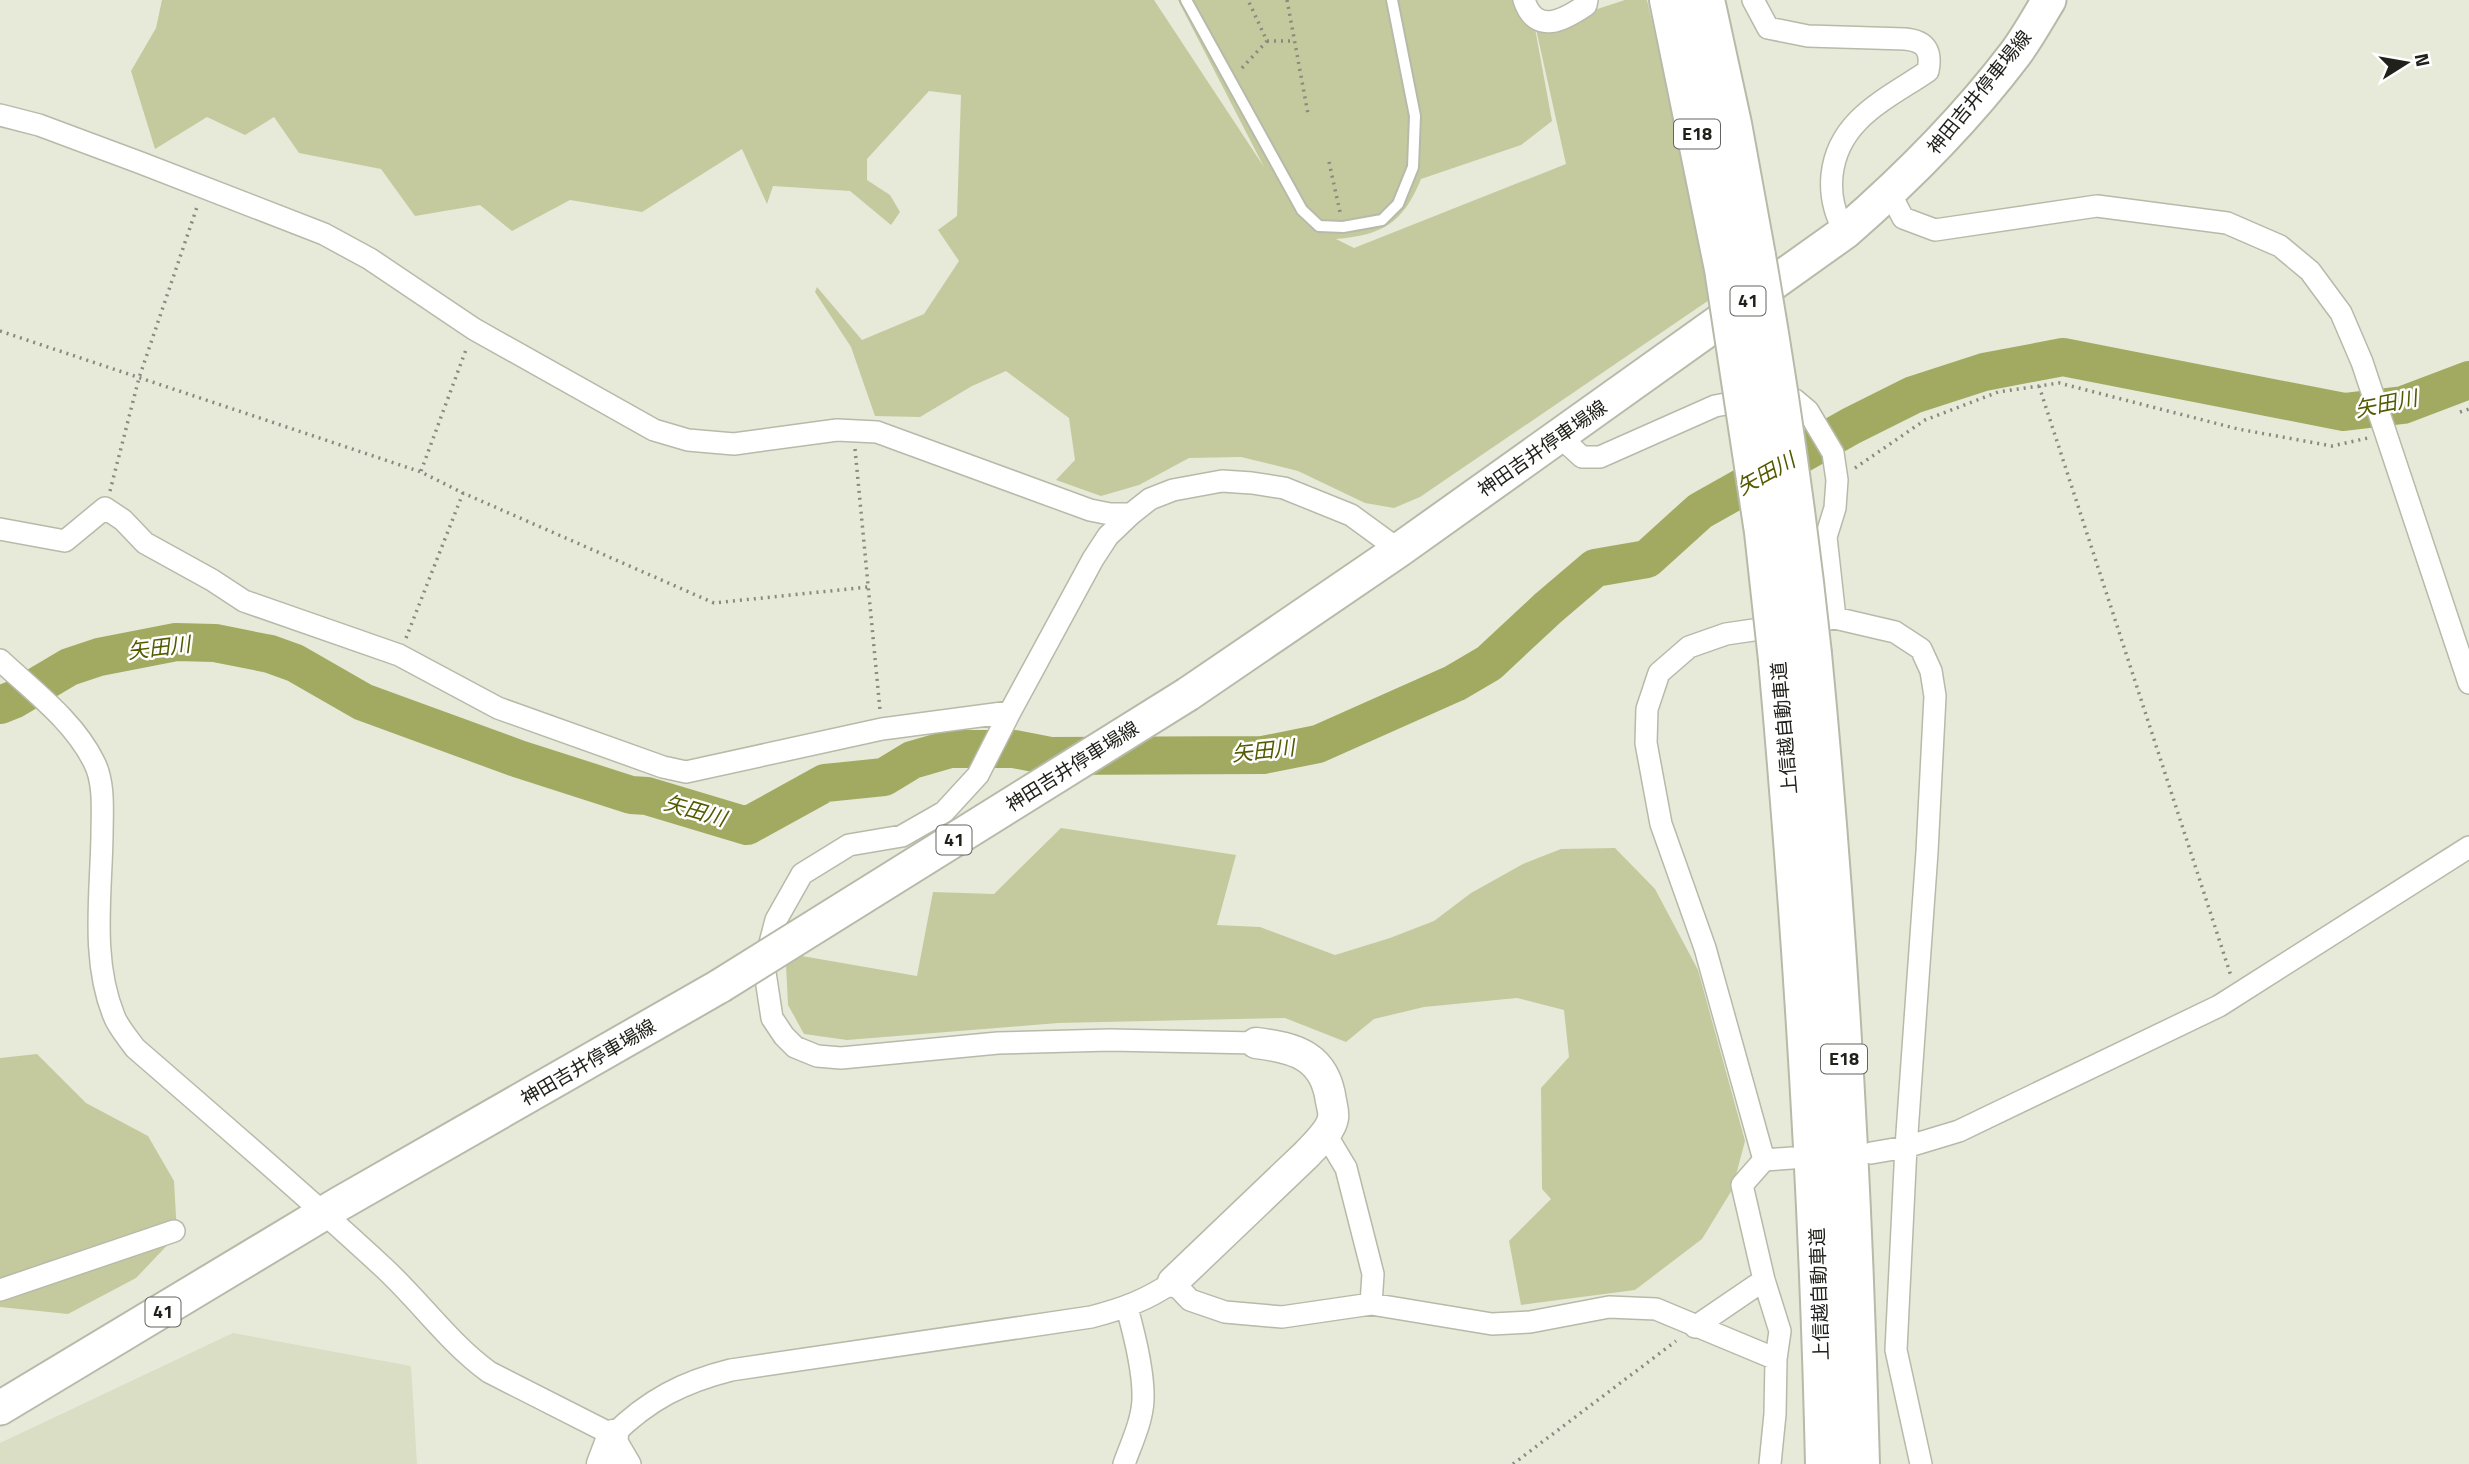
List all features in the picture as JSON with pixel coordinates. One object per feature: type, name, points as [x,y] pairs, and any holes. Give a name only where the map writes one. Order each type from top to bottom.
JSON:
[{"type":"highway","name":"上信越自動車道","points":[[1669,0],[1740,263],[1779,388],[1799,529],[1795,657],[1825,1464]]},
{"type":"highway","name":"上信越自動車道","points":[[1705,0],[1732,124],[1740,263]]},
{"type":"highway","name":"上信越自動車道","points":[[1795,657],[1833,887],[1844,1047],[1860,1464]]},
{"type":"main road","name":"神田吉井停車場線","points":[[0,1408],[326,1214],[720,986],[1188,694],[1399,550],[1845,232],[1891,193],[1978,100],[2016,53],[2049,0]]},
{"type":"street","points":[[1524,0],[1537,20],[1552,23],[1586,5],[1587,0]]},
{"type":"street","points":[[1753,0],[1768,28],[1808,36],[1916,40],[1927,46],[1930,57],[1928,71],[1859,118],[1844,136],[1834,158],[1830,188],[1833,206],[1845,232]]},
{"type":"street","points":[[0,115],[39,125],[324,234],[370,258],[474,329],[654,430],[688,440],[734,444],[853,430],[877,432],[1090,510],[1110,514],[1131,513]]},
{"type":"street","points":[[1891,193],[1903,218],[1935,230],[2097,206],[2227,223],[2280,246],[2309,271],[2341,313],[2362,362],[2387,434],[2469,683]]},
{"type":"street","points":[[1559,436],[1582,457],[1600,457],[1716,406],[1774,395],[1795,400],[1808,411],[1833,453],[1837,480],[1835,508],[1826,537],[1835,618]]},
{"type":"street","points":[[601,1464],[613,1435],[648,1404],[699,1378],[731,1370],[1091,1317],[1127,1308],[1153,1296],[1173,1282],[1307,1154],[1325,1133],[1333,1117],[1329,1083],[1311,1059],[1288,1047],[1256,1043],[1110,1040],[998,1043],[841,1058],[817,1056],[795,1047],[772,1018],[764,966],[776,920],[802,874],[849,845],[902,836],[944,812],[978,775],[1093,559],[1108,536],[1150,499],[1173,490],[1222,481],[1284,488],[1352,515],[1399,550]]},
{"type":"street","points":[[0,529],[65,541],[105,508],[122,520],[145,543],[244,601],[399,655],[498,708],[663,767],[686,772],[882,729],[1010,712]]},
{"type":"street","points":[[1764,1160],[1705,948],[1661,824],[1646,743],[1647,709],[1659,673],[1689,647],[1726,634],[1835,618],[1895,632],[1921,649],[1931,671],[1935,696],[1928,839],[1906,1147],[1896,1350],[1921,1464]]},
{"type":"street","points":[[0,660],[70,727],[96,764],[100,780],[102,815],[100,957],[104,985],[115,1019],[135,1048],[326,1214],[395,1278],[473,1360],[489,1372],[613,1435],[630,1464]]},
{"type":"street","points":[[1871,1153],[1906,1147],[1959,1131],[2219,1006],[2469,847]]},
{"type":"street","points":[[1325,1133],[1346,1168],[1373,1274],[1371,1304]]},
{"type":"street","points":[[1770,1464],[1780,1331],[1764,1280],[1742,1185],[1764,1160],[1792,1158]]},
{"type":"street","points":[[0,1290],[174,1231]]},
{"type":"street","points":[[1695,1327],[1764,1280]]},
{"type":"street","points":[[1173,1282],[1190,1300],[1225,1312],[1282,1317],[1371,1304],[1492,1324],[1530,1322],[1609,1307],[1656,1309],[1776,1359]]},
{"type":"street","points":[[1124,1464],[1139,1423],[1143,1399],[1135,1335],[1127,1308]]},
{"type":"lane","points":[[1186,0],[1302,210],[1319,226],[1343,227],[1382,220],[1398,204],[1413,167],[1415,116],[1392,0]]},
{"type":"path","points":[[1248,0],[1266,41]]},
{"type":"path","points":[[1287,0],[1308,114]]},
{"type":"path","points":[[1229,81],[1266,41],[1294,41]]},
{"type":"path","points":[[1329,162],[1343,227]]},
{"type":"path","points":[[105,508],[139,378],[204,189]]},
{"type":"path","points":[[421,472],[474,329]]},
{"type":"path","points":[[0,331],[421,472],[714,603],[868,587]]},
{"type":"path","points":[[1837,480],[1925,420],[1998,392],[2059,383],[2238,429],[2332,446],[2387,434]]},
{"type":"path","points":[[2039,386],[2237,996]]},
{"type":"path","points":[[2460,412],[2469,409]]},
{"type":"path","points":[[853,430],[882,729]]},
{"type":"path","points":[[399,655],[463,493]]},
{"type":"path","points":[[1513,1464],[1695,1327]]},
{"type":"shaded area","points":[[233,1333],[411,1366],[417,1464],[0,1464],[0,1443]]},
{"type":"green space","points":[[162,0],[1154,0],[1264,167],[1178,0],[1525,0],[1534,23],[1552,121],[1521,145],[1421,179],[1407,206],[1389,224],[1367,234],[1336,239],[1354,248],[1566,164],[1536,29],[1625,0],[1647,0],[1715,296],[1420,497],[1394,508],[1365,503],[1298,471],[1241,457],[1189,458],[1139,485],[1101,496],[1056,480],[1075,460],[1069,418],[1006,371],[972,386],[920,417],[875,416],[851,347],[815,292],[817,287],[862,340],[924,314],[959,261],[938,230],[957,216],[961,95],[929,91],[867,159],[867,180],[890,195],[900,212],[891,225],[850,191],[773,186],[767,204],[742,149],[642,212],[570,200],[512,231],[480,205],[415,216],[381,169],[299,153],[274,117],[245,135],[207,117],[155,149],[131,71],[156,28]]},
{"type":"green space","points":[[1061,828],[1236,855],[1217,925],[1260,927],[1335,955],[1434,921],[1471,893],[1523,864],[1561,849],[1615,848],[1655,889],[1698,970],[1745,1141],[1732,1190],[1702,1239],[1635,1290],[1521,1305],[1509,1241],[1551,1199],[1542,1189],[1541,1088],[1569,1057],[1564,1010],[1517,998],[1424,1007],[1374,1019],[1346,1042],[1285,1018],[1058,1023],[847,1040],[804,1034],[788,1005],[786,964],[802,956],[917,976],[933,892],[994,894]]},
{"type":"green space","points":[[37,1054],[86,1103],[148,1136],[174,1181],[177,1235],[136,1278],[68,1314],[0,1307],[0,1058]]},
{"type":"waterway","name":"矢田川","points":[[0,705],[69,667],[99,657],[176,642],[215,643],[270,654],[295,663],[363,702],[519,759],[631,795],[647,796],[747,826],[825,783],[884,777],[912,760],[950,749],[1014,749],[1050,756],[1263,755],[1318,744],[1455,683],[1489,663],[1595,568],[1647,559],[1700,511],[1851,426],[1913,395],[1984,372],[2063,357],[2344,412],[2403,405],[2469,380]]}]
